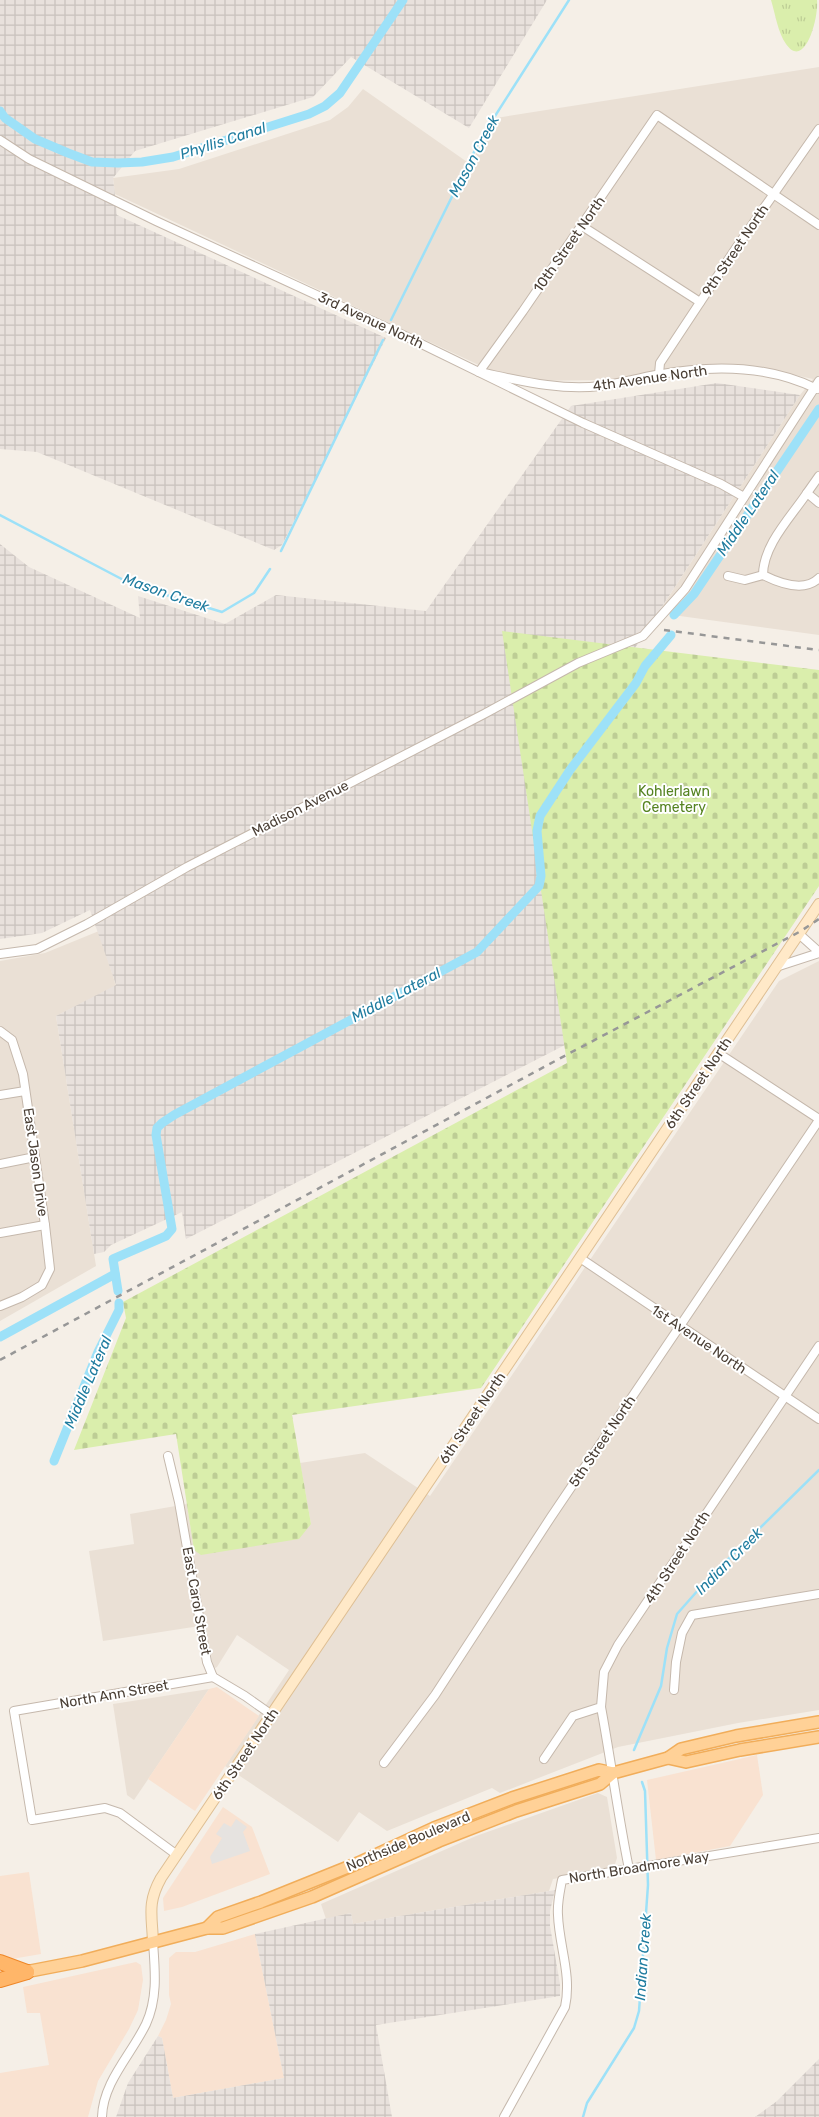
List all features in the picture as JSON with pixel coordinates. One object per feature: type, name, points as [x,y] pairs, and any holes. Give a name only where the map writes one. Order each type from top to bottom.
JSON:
[{"type":"highway","points":[[0,1962],[27,1972]]},
{"type":"highway","points":[[0,1978],[27,1972]]},
{"type":"main road","name":"Northside Boulevard","points":[[27,1972],[82,1961],[208,1928],[218,1917],[324,1877],[434,1828],[494,1805],[599,1770],[613,1773],[668,1758],[681,1749],[736,1736],[819,1722]]},
{"type":"main road","name":"Northside Boulevard","points":[[668,1758],[686,1762],[740,1750],[819,1738]]},
{"type":"street","name":"10th Street North","points":[[479,372],[657,116],[774,194]]},
{"type":"street","name":"9th Street North","points":[[659,374],[660,364],[700,302],[819,129]]},
{"type":"street","name":"3rd Avenue North","points":[[0,140],[29,159],[156,221],[401,334],[584,423],[721,484],[744,497]]},
{"type":"street","points":[[774,194],[819,225]]},
{"type":"street","points":[[582,226],[700,302]]},
{"type":"street","name":"4th Avenue North","points":[[479,372],[526,382],[577,387],[600,386],[659,374],[728,367],[793,378],[818,386]]},
{"type":"street","name":"Madison Avenue","points":[[0,954],[37,948],[87,924],[187,867],[598,654],[638,639],[652,628],[685,589],[818,386]]},
{"type":"street","points":[[764,575],[764,564],[774,541],[819,476]]},
{"type":"street","points":[[807,493],[819,503]]},
{"type":"street","points":[[728,576],[745,580],[764,575],[776,582],[795,586],[816,581],[819,578]]},
{"type":"street","name":"6th Street North","points":[[153,1942],[150,1904],[154,1891],[177,1855],[819,904]]},
{"type":"street","points":[[776,967],[819,952],[799,934]]},
{"type":"street","name":"East Jason Drive","points":[[0,1032],[12,1040],[23,1074],[50,1269],[42,1285],[0,1306]]},
{"type":"street","points":[[718,1053],[819,1119]]},
{"type":"street","points":[[0,1095],[25,1090]]},
{"type":"street","name":"5th Street North","points":[[384,1763],[436,1695],[550,1517],[819,1119]]},
{"type":"street","points":[[0,1164],[35,1157]]},
{"type":"street","points":[[0,1233],[45,1225]]},
{"type":"street","name":"1st Avenue North","points":[[580,1258],[819,1419]]},
{"type":"street","name":"4th Street North","points":[[629,1869],[619,1824],[613,1773],[601,1707],[604,1672],[618,1645],[819,1346]]},
{"type":"street","name":"East Carol Street","points":[[168,1456],[179,1502],[207,1662],[213,1677]]},
{"type":"street","points":[[674,1690],[676,1662],[682,1633],[692,1615],[819,1594]]},
{"type":"street","points":[[213,1677],[272,1715]]},
{"type":"street","name":"North Ann Street","points":[[177,1855],[120,1813],[105,1808],[32,1820],[14,1711],[213,1677]]},
{"type":"street","points":[[544,1760],[573,1716],[601,1707]]},
{"type":"street","name":"North Broadmore Way","points":[[504,2117],[565,2007],[567,1972],[558,1915],[562,1880],[819,1838]]},
{"type":"street","points":[[102,2117],[111,2082],[146,2024],[155,1997],[153,1942]]},
{"type":"shaded area","points":[[0,0],[547,0],[469,128],[351,57],[313,97],[135,151],[113,178],[117,215],[386,338],[282,545],[274,550],[37,452],[0,449]]},
{"type":"shaded area","points":[[819,67],[819,635],[658,613],[800,395],[813,379],[759,367],[683,371],[608,380],[524,381],[500,375],[115,194],[113,178],[179,169],[330,120],[348,107],[363,89],[470,164],[496,118]]},
{"type":"shaded area","points":[[717,383],[800,395],[635,648],[503,632],[565,1045],[186,1239],[182,1212],[111,1245],[104,1252],[94,1254],[56,1016],[116,985],[90,910],[42,933],[0,939],[0,544],[29,567],[140,618],[138,596],[225,624],[276,595],[426,611],[571,406]]},
{"type":"shaded area","points":[[99,931],[116,986],[56,1016],[96,1266],[0,1321],[0,961],[45,953]]},
{"type":"shaded area","points":[[819,961],[819,1710],[738,1723],[618,1747],[500,1793],[492,1788],[387,1831],[359,1812],[338,1842],[225,1766],[289,1670],[237,1635],[215,1668],[213,1666],[206,1625],[103,1641],[89,1551],[134,1544],[130,1514],[187,1504],[194,1550],[311,1524],[300,1463],[365,1453],[430,1496],[779,981]]},
{"type":"shaded area","points":[[217,1687],[259,1716],[195,1811],[148,1779],[209,1689]]},
{"type":"shaded area","points":[[209,1689],[134,1800],[127,1795],[113,1704]]},
{"type":"shaded area","points":[[757,1755],[763,1795],[730,1846],[656,1860],[647,1780]]},
{"type":"shaded area","points":[[598,1793],[607,1797],[617,1858],[614,1867],[553,1879],[549,1891],[353,1924],[351,1913],[326,1919],[321,1904],[476,1836]]},
{"type":"shaded area","points":[[223,1807],[252,1827],[270,1874],[182,1907],[164,1911],[163,1898]]},
{"type":"shaded area","points":[[236,1819],[247,1827],[243,1832],[250,1851],[212,1864],[210,1857],[222,1838],[216,1834],[224,1823],[231,1827]]},
{"type":"shaded area","points":[[29,1872],[41,1954],[0,1961],[0,1876]]},
{"type":"shaded area","points":[[555,1890],[550,1911],[550,1926],[560,1984],[560,1996],[376,2025],[392,2117],[116,2117],[128,2083],[158,2036],[162,2038],[173,2098],[284,2078],[255,1934],[351,1913],[353,1924]]},
{"type":"shaded area","points":[[255,1934],[284,2078],[173,2098],[162,2038],[158,2036],[171,2004],[169,1995],[169,1958],[176,1952],[195,1952]]},
{"type":"shaded area","points":[[136,1962],[141,1965],[143,1980],[138,2010],[98,2081],[88,2117],[0,2117],[0,2073],[49,2065],[40,2013],[27,2013],[23,1987]]},
{"type":"shaded area","points":[[819,2059],[819,2117],[755,2117],[777,2101]]},
{"type":"green space","points":[[771,0],[817,0],[813,29],[805,46],[799,51],[793,51],[783,39]]},
{"type":"green space","name":"Kohlerlawn Cemetery","points":[[502,631],[819,670],[819,886],[481,1388],[292,1415],[311,1524],[299,1539],[201,1555],[194,1550],[176,1434],[74,1450],[126,1318],[123,1302],[567,1063]]},
{"type":"waterway","name":"Phyllis Canal","points":[[0,111],[5,118],[35,139],[92,162],[142,162],[173,157],[309,114],[325,106],[340,93],[403,0]]},
{"type":"waterway","name":"Mason Creek","points":[[391,320],[481,138],[569,0]]},
{"type":"waterway","name":"Mason Creek","points":[[281,551],[383,340]]},
{"type":"waterway","name":"Middle Lateral","points":[[674,615],[694,594],[819,409]]},
{"type":"waterway","name":"Mason Creek","points":[[0,515],[133,585],[222,612],[254,593],[270,569]]},
{"type":"waterway","name":"Middle Lateral","points":[[118,1291],[113,1259],[166,1236],[172,1229],[156,1135],[157,1128],[174,1115],[477,952],[539,886],[541,876],[537,831],[540,816],[570,770],[636,683],[645,666],[671,635]]},
{"type":"waterway","points":[[0,1337],[115,1274]]},
{"type":"waterway","name":"Middle Lateral","points":[[54,1461],[98,1352],[119,1310],[119,1303]]},
{"type":"waterway","name":"Indian Creek","points":[[634,1750],[661,1686],[667,1648],[677,1614],[707,1580],[819,1470]]},
{"type":"waterway","name":"Indian Creek","points":[[583,2117],[587,2103],[634,2028],[639,2011],[648,1885],[645,1791],[642,1782]]},
{"type":"railway","points":[[664,630],[819,650]]},
{"type":"railway","points":[[0,1360],[570,1053],[801,931],[819,919]]}]
